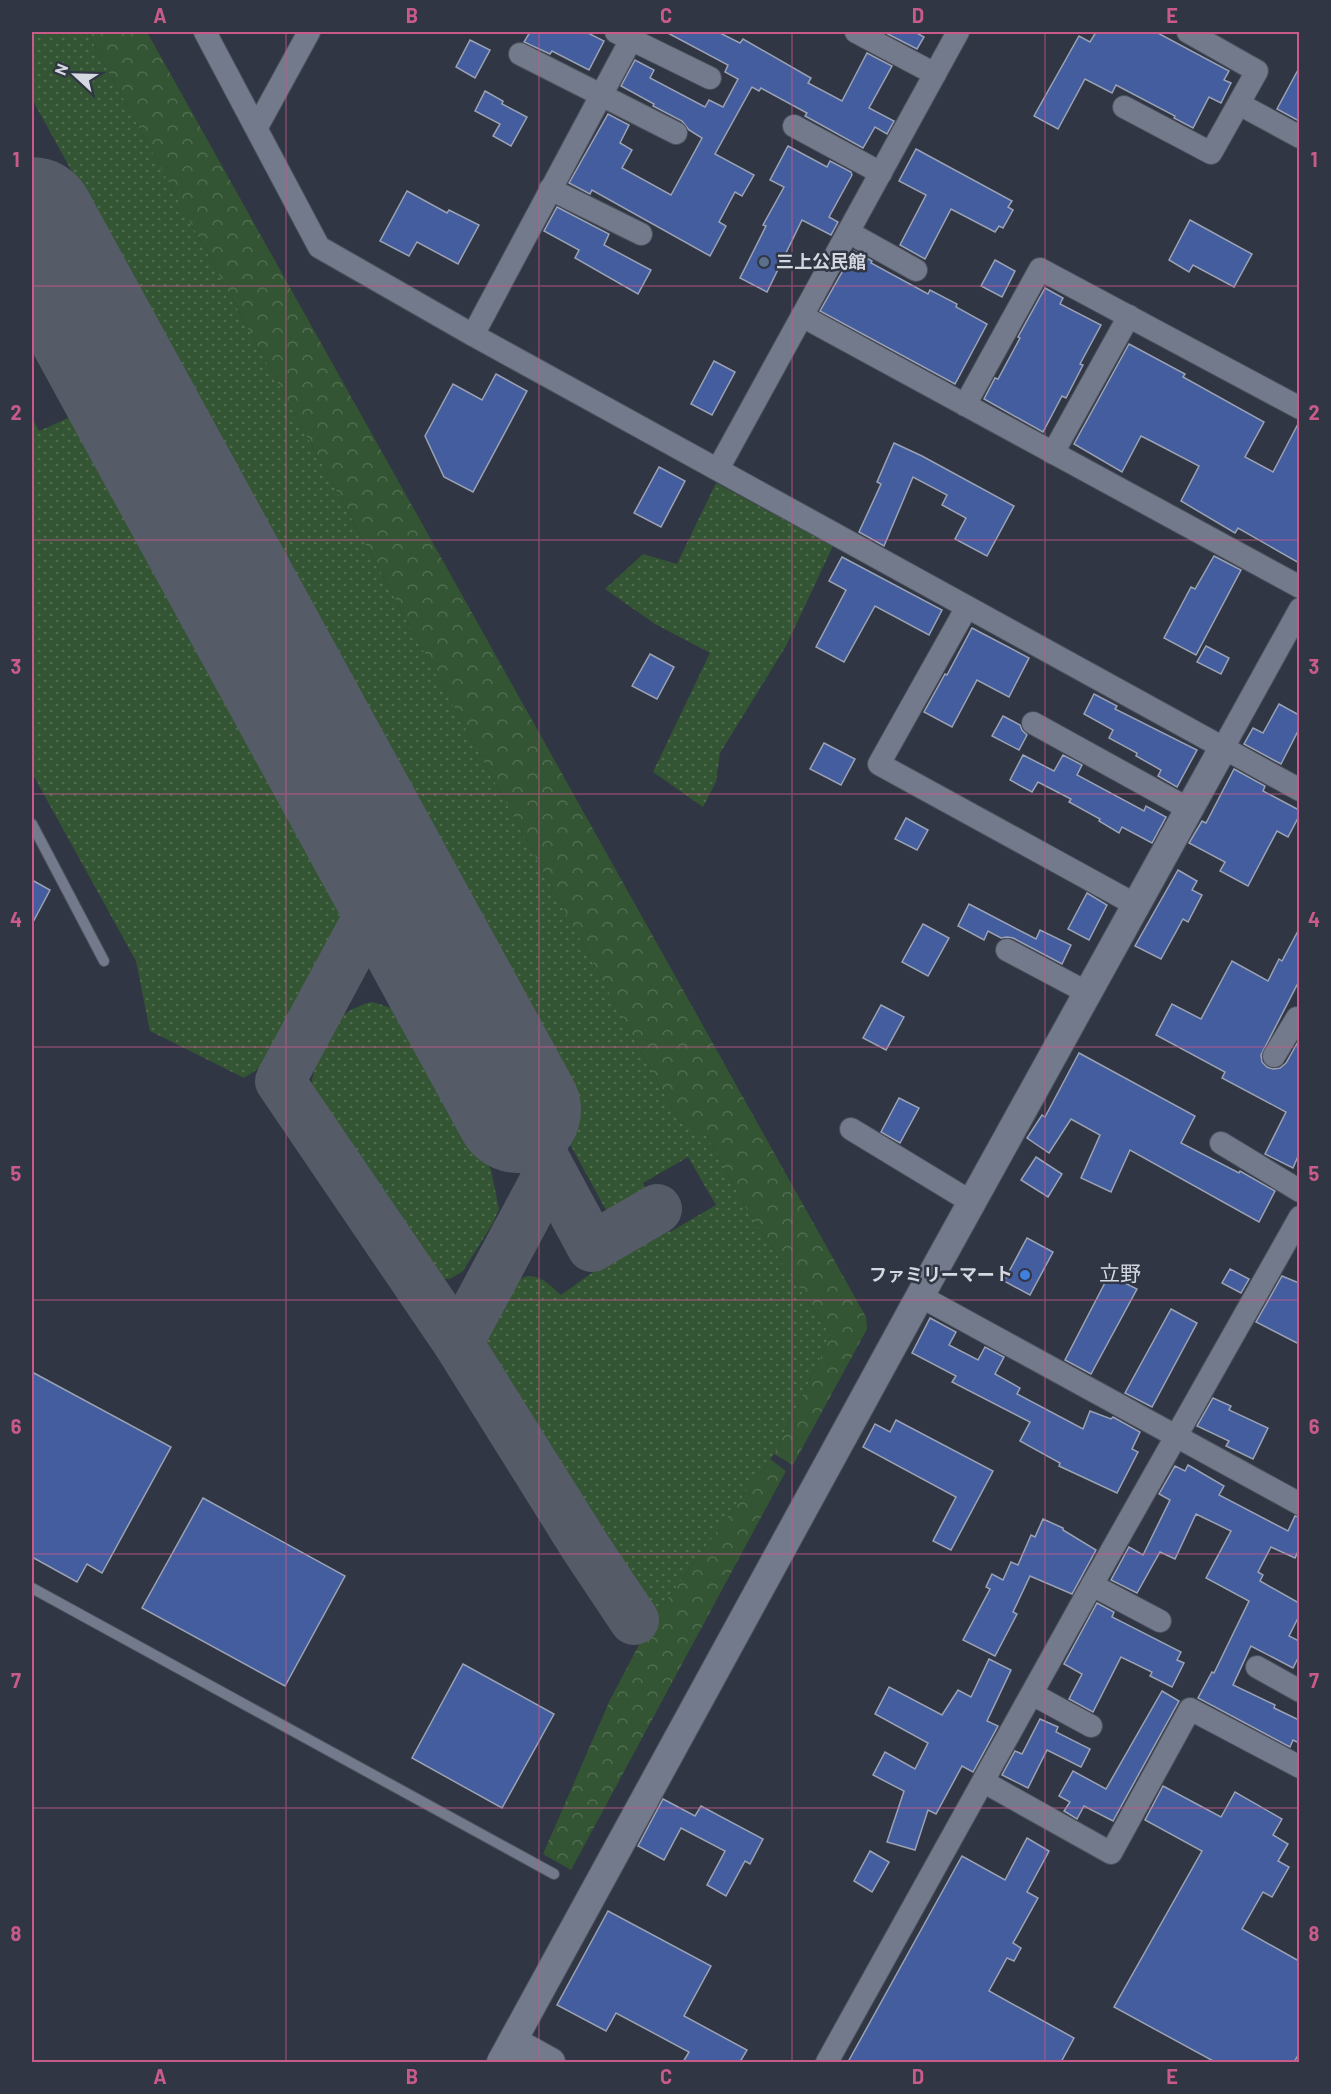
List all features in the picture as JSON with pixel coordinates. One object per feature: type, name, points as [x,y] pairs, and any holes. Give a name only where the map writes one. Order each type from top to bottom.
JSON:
[{"type":"street","points":[[205,32],[319,247],[473,335],[1299,790]]},
{"type":"street","points":[[257,127],[309,32]]},
{"type":"street","points":[[856,32],[935,74]]},
{"type":"street","points":[[718,469],[958,32]]},
{"type":"street","points":[[1124,106],[1211,153],[1257,70],[1188,32]]},
{"type":"street","points":[[473,335],[601,95],[627,34],[710,78]]},
{"type":"street","points":[[520,54],[676,133]]},
{"type":"street","points":[[1239,104],[1299,137]]},
{"type":"street","points":[[794,126],[880,173]]},
{"type":"street","points":[[550,189],[641,234]]},
{"type":"street","points":[[848,232],[916,270]]},
{"type":"street","points":[[965,405],[1040,269],[1299,408]]},
{"type":"street","points":[[802,316],[1299,587]]},
{"type":"street","points":[[1053,453],[1129,316]]},
{"type":"street","points":[[967,607],[879,764],[1136,905]]},
{"type":"street","points":[[551,2062],[507,2052],[1299,609]]},
{"type":"street","points":[[1034,723],[1189,809]]},
{"type":"street","points":[[1007,950],[1088,993]]},
{"type":"street","points":[[1274,1056],[1297,1018],[1299,1020]]},
{"type":"street","points":[[851,1129],[973,1203]]},
{"type":"street","points":[[1221,1143],[1299,1191]]},
{"type":"street","points":[[827,2062],[1175,1437],[1292,1249],[1299,1217]]},
{"type":"street","points":[[920,1296],[1299,1504]]},
{"type":"street","points":[[1092,1585],[1160,1621]]},
{"type":"street","points":[[1257,1667],[1299,1691]]},
{"type":"street","points":[[1032,1694],[1091,1726]]},
{"type":"street","points":[[984,1782],[1111,1852],[1190,1709],[1299,1767]]},
{"type":"lane","points":[[32,825],[104,961]]},
{"type":"lane","points":[[32,1588],[554,1874]]},
{"type":"green space","points":[[32,32],[87,32],[679,1121],[707,1136],[746,1208],[831,1336],[774,1454],[652,1620],[498,1387],[487,1360],[486,1335],[494,1313],[506,1292],[522,1278],[530,1276],[539,1278],[561,1295],[625,1249],[666,1225],[670,1232],[716,1205],[688,1157],[643,1183],[645,1188],[607,1212],[150,374],[175,359],[32,99]]},
{"type":"green space","points":[[87,32],[147,32],[866,1317],[867,1329],[793,1465],[774,1454],[831,1336],[746,1208],[707,1136],[679,1121]]},
{"type":"green space","points":[[77,414],[336,885],[340,917],[335,929],[269,1056],[259,1068],[244,1078],[150,1031],[136,961],[32,773],[32,418],[39,431]]},
{"type":"green space","points":[[716,483],[833,546],[786,646],[720,753],[716,782],[703,807],[653,772],[710,653],[655,624],[605,589],[643,554],[677,564]]},
{"type":"green space","points":[[371,1002],[393,1010],[411,1024],[491,1170],[499,1209],[493,1223],[463,1271],[450,1279],[436,1278],[420,1268],[323,1123],[313,1100],[311,1085],[313,1076],[331,1029],[347,1013]]},
{"type":"green space","points":[[770,1459],[786,1471],[571,1870],[543,1854],[610,1700],[652,1620]]},
{"type":"building","points":[[530,32],[586,32],[604,41],[589,70],[552,51],[550,54],[524,42]]},
{"type":"building","points":[[666,32],[718,32],[740,43],[743,39],[811,78],[808,83],[842,101],[867,53],[892,66],[869,108],[894,121],[887,134],[875,127],[863,148],[805,116],[807,113],[761,88],[759,91],[752,87],[715,154],[754,175],[742,196],[735,192],[719,222],[726,226],[710,256],[592,190],[590,194],[569,183],[608,114],[629,125],[620,143],[632,150],[622,168],[671,195],[702,138],[689,130],[682,121],[621,86],[635,60],[654,70],[650,78],[705,107],[709,100],[723,107],[738,79],[725,72],[728,65]]},
{"type":"building","points":[[884,32],[915,32],[924,37],[917,49]]},
{"type":"building","points":[[1096,32],[1156,32],[1229,71],[1224,80],[1231,83],[1221,103],[1209,97],[1193,128],[1116,85],[1112,93],[1085,79],[1058,129],[1034,116],[1079,36],[1090,42]]},
{"type":"building","points":[[470,40],[490,50],[475,78],[456,67]]},
{"type":"building","points":[[1299,68],[1299,121],[1277,109]]},
{"type":"building","points":[[485,91],[503,101],[502,104],[527,117],[511,146],[493,136],[500,124],[475,111]]},
{"type":"building","points":[[788,146],[827,167],[830,161],[851,172],[852,175],[829,217],[838,222],[831,235],[802,220],[767,292],[740,278],[766,226],[763,225],[784,187],[770,180]]},
{"type":"building","points":[[916,149],[1012,201],[1008,207],[1013,210],[1003,228],[999,226],[995,232],[951,209],[925,259],[900,245],[926,195],[899,181]]},
{"type":"building","points":[[407,191],[447,213],[449,210],[479,225],[458,264],[417,242],[409,256],[380,241]]},
{"type":"building","points":[[557,207],[609,234],[604,245],[651,270],[638,294],[575,258],[579,250],[544,231]]},
{"type":"building","points":[[1190,220],[1252,254],[1234,287],[1193,265],[1189,272],[1169,260]]},
{"type":"building","points":[[854,251],[872,261],[871,263],[928,294],[930,290],[957,304],[956,307],[987,324],[955,384],[820,311]]},
{"type":"building","points":[[995,260],[1015,271],[1002,297],[981,286]]},
{"type":"building","points":[[1045,288],[1063,298],[1060,304],[1101,325],[1080,364],[1083,365],[1066,398],[1062,396],[1043,432],[984,399],[995,378],[998,379]]},
{"type":"building","points":[[1129,344],[1185,374],[1183,377],[1264,422],[1245,457],[1273,472],[1299,422],[1299,563],[1238,528],[1235,533],[1181,501],[1199,466],[1141,436],[1122,472],[1074,444]]},
{"type":"building","points":[[714,361],[735,372],[712,415],[691,404]]},
{"type":"building","points":[[496,374],[527,391],[473,492],[444,477],[425,436],[453,384],[482,400]]},
{"type":"building","points":[[894,443],[1014,506],[987,556],[955,539],[966,518],[942,505],[947,495],[913,477],[884,546],[859,532],[881,484],[877,482]]},
{"type":"building","points":[[659,467],[685,481],[661,527],[634,513]]},
{"type":"building","points":[[1214,556],[1241,570],[1196,655],[1164,638],[1191,587],[1195,589]]},
{"type":"building","points":[[842,557],[942,610],[929,635],[875,606],[844,662],[816,647],[846,590],[829,581]]},
{"type":"building","points":[[972,628],[1029,658],[1009,697],[977,680],[952,727],[924,712]]},
{"type":"building","points":[[1206,646],[1229,658],[1221,674],[1197,662]]},
{"type":"building","points":[[650,654],[674,667],[657,699],[632,686]]},
{"type":"building","points":[[1094,694],[1117,706],[1115,709],[1197,750],[1177,787],[1158,776],[1161,770],[1136,756],[1137,753],[1109,738],[1113,730],[1084,714]]},
{"type":"building","points":[[1279,704],[1299,715],[1299,729],[1281,764],[1244,744],[1253,728],[1263,733]]},
{"type":"building","points":[[1003,716],[1020,725],[1027,735],[1019,750],[992,736]]},
{"type":"building","points":[[824,743],[855,759],[841,785],[810,769]]},
{"type":"building","points":[[1023,755],[1054,771],[1063,755],[1082,765],[1077,775],[1144,811],[1146,806],[1166,817],[1152,843],[1122,827],[1119,833],[1099,821],[1100,819],[1069,802],[1071,799],[1038,782],[1032,792],[1010,780]]},
{"type":"building","points":[[1234,769],[1265,786],[1263,791],[1299,810],[1299,816],[1288,837],[1277,831],[1248,886],[1220,871],[1225,862],[1189,843],[1202,821],[1206,823]]},
{"type":"building","points":[[906,818],[928,830],[917,850],[895,839]]},
{"type":"building","points":[[1178,870],[1197,881],[1192,890],[1202,895],[1188,922],[1183,919],[1161,959],[1135,946]]},
{"type":"building","points":[[32,880],[50,890],[32,924]]},
{"type":"building","points":[[1087,893],[1107,905],[1089,940],[1068,929]]},
{"type":"building","points":[[969,904],[1036,939],[1040,930],[1071,945],[1062,964],[1013,938],[1001,938],[988,931],[984,940],[958,926]]},
{"type":"building","points":[[923,924],[949,938],[928,976],[902,962]]},
{"type":"building","points":[[1299,929],[1299,981],[1261,1055],[1262,1062],[1267,1067],[1280,1068],[1286,1063],[1299,1040],[1299,1154],[1293,1168],[1265,1154],[1286,1112],[1222,1078],[1225,1072],[1156,1035],[1172,1004],[1201,1019],[1232,961],[1268,981],[1279,959],[1282,961]]},
{"type":"building","points":[[881,1005],[904,1017],[886,1050],[863,1038]]},
{"type":"building","points":[[1079,1053],[1195,1116],[1181,1143],[1239,1173],[1240,1171],[1275,1191],[1259,1222],[1130,1150],[1111,1192],[1081,1178],[1100,1135],[1071,1119],[1049,1153],[1027,1138],[1042,1115],[1045,1117]]},
{"type":"building","points":[[899,1098],[919,1108],[900,1143],[881,1132]]},
{"type":"building","points":[[1036,1157],[1062,1174],[1048,1197],[1021,1180]]},
{"type":"building","points":[[1027,1238],[1053,1252],[1030,1295],[1004,1281]]},
{"type":"building","points":[[1230,1269],[1249,1279],[1241,1293],[1222,1283]]},
{"type":"building","points":[[1109,1275],[1137,1289],[1091,1374],[1065,1360]]},
{"type":"building","points":[[1282,1276],[1299,1283],[1299,1344],[1256,1322]]},
{"type":"building","points":[[1171,1309],[1197,1323],[1152,1407],[1125,1393]]},
{"type":"building","points":[[930,1318],[956,1332],[949,1345],[978,1360],[985,1347],[1004,1357],[995,1374],[1020,1388],[1017,1394],[1083,1429],[1090,1411],[1111,1419],[1113,1417],[1140,1432],[1132,1449],[1138,1452],[1117,1493],[1059,1466],[1060,1463],[1020,1441],[1030,1422],[952,1382],[956,1376],[912,1353]]},
{"type":"building","points":[[32,1372],[171,1447],[102,1573],[87,1564],[77,1582],[32,1557]]},
{"type":"building","points":[[1213,1398],[1231,1406],[1229,1410],[1268,1428],[1253,1459],[1226,1446],[1229,1441],[1197,1426]]},
{"type":"building","points":[[896,1420],[993,1471],[951,1550],[933,1541],[956,1497],[863,1447],[875,1424],[890,1432]]},
{"type":"building","points":[[1188,1465],[1224,1486],[1219,1495],[1288,1531],[1295,1516],[1299,1517],[1299,1549],[1295,1558],[1271,1547],[1258,1572],[1263,1575],[1260,1581],[1299,1603],[1299,1616],[1289,1636],[1299,1641],[1299,1656],[1293,1668],[1251,1646],[1233,1685],[1275,1705],[1274,1708],[1299,1720],[1299,1743],[1293,1740],[1290,1747],[1198,1698],[1212,1672],[1214,1673],[1249,1601],[1206,1578],[1231,1531],[1196,1514],[1175,1559],[1160,1552],[1137,1593],[1111,1580],[1129,1547],[1143,1555],[1170,1500],[1159,1494],[1175,1466],[1185,1471]]},
{"type":"building","points":[[203,1498],[345,1576],[285,1686],[142,1608]]},
{"type":"building","points":[[1043,1519],[1063,1528],[1096,1550],[1072,1594],[1030,1576],[1013,1612],[1017,1614],[995,1656],[963,1640],[990,1589],[986,1587],[992,1574],[1003,1580],[1011,1562],[1018,1565],[1031,1535],[1035,1537]]},
{"type":"building","points":[[1097,1603],[1114,1612],[1112,1617],[1181,1652],[1177,1660],[1184,1663],[1172,1687],[1150,1676],[1152,1672],[1121,1657],[1093,1712],[1069,1699],[1082,1674],[1064,1664]]},
{"type":"building","points":[[989,1659],[1011,1670],[987,1721],[998,1726],[973,1772],[962,1766],[936,1814],[928,1810],[915,1850],[887,1842],[904,1791],[873,1775],[885,1752],[915,1769],[928,1743],[875,1714],[889,1687],[942,1715],[958,1690],[971,1697]]},
{"type":"building","points":[[463,1664],[554,1714],[502,1808],[412,1758]]},
{"type":"building","points":[[1162,1691],[1179,1701],[1113,1821],[1084,1806],[1077,1819],[1064,1811],[1070,1802],[1059,1796],[1073,1771],[1106,1789]]},
{"type":"building","points":[[1040,1719],[1058,1727],[1056,1732],[1090,1749],[1081,1767],[1047,1750],[1028,1788],[1002,1775],[1015,1751],[1022,1754]]},
{"type":"building","points":[[1163,1786],[1221,1817],[1235,1792],[1282,1819],[1273,1835],[1288,1844],[1278,1861],[1289,1867],[1272,1897],[1263,1892],[1242,1929],[1299,1961],[1299,2054],[1294,2062],[1215,2062],[1114,2007],[1202,1851],[1145,1820]]},
{"type":"building","points":[[663,1799],[695,1816],[701,1806],[763,1839],[750,1864],[745,1861],[726,1896],[707,1885],[725,1851],[681,1828],[664,1860],[638,1846]]},
{"type":"building","points":[[1027,1838],[1049,1851],[1027,1892],[1038,1898],[1013,1943],[1021,1948],[1014,1961],[1007,1958],[989,1991],[1074,2038],[1061,2062],[848,2062],[962,1856],[1005,1880]]},
{"type":"building","points":[[870,1851],[889,1862],[872,1892],[854,1881]]},
{"type":"building","points":[[608,1911],[711,1966],[684,2016],[747,2050],[740,2062],[683,2062],[689,2052],[616,2013],[606,2031],[557,2005]]},
{"type":"taxiway","points":[[390,876],[280,1081],[458,1343],[586,1548],[634,1620]]},
{"type":"taxiway","points":[[518,1110],[592,1247],[657,1209]]},
{"type":"taxiway","points":[[458,1343],[550,1171]]},
{"type":"runway","points":[[32,220],[518,1110]]},
{"type":"place","name":"三上公民館","points":[[764,262]]},
{"type":"place","name":"ファミリーマート","points":[[1025,1275]]},
{"type":"district","name":"立野","points":[[1120,1274]]}]
